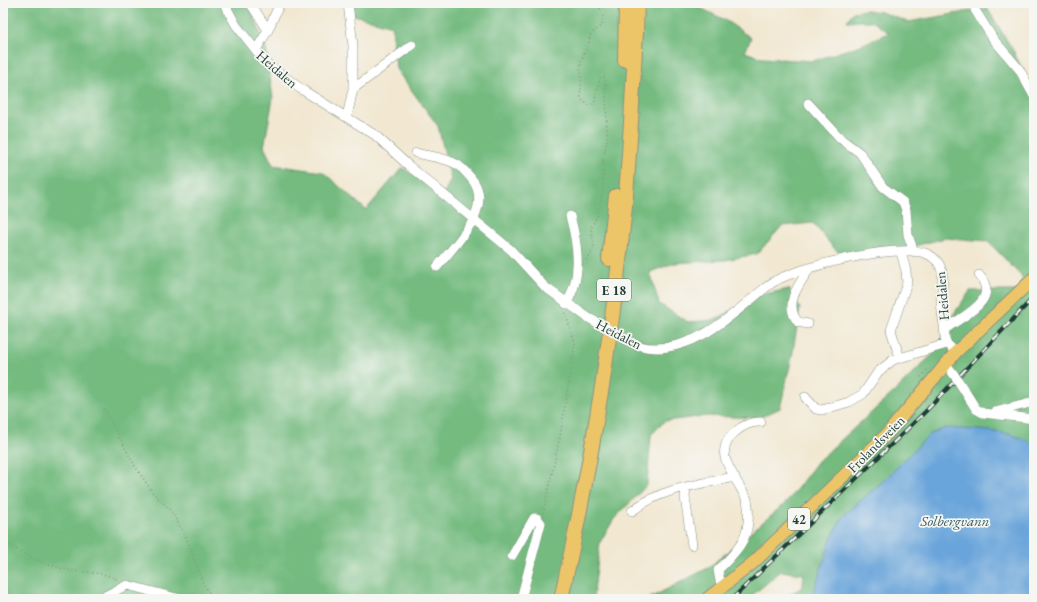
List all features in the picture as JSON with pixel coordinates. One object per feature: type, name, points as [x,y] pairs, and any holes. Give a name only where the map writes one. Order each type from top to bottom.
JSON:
[{"type":"highway","name":"E 18","points":[[561,599],[598,358],[622,137],[626,3]]},
{"type":"highway","name":"E 18","points":[[555,599],[564,574],[587,475],[605,360],[623,225],[637,3]]},
{"type":"main road","name":"Frolandsveien","points":[[702,597],[754,562],[887,434],[956,352],[1034,278]]},
{"type":"street","name":"Heidalen","points":[[224,3],[236,25],[267,64],[284,77],[375,135],[409,166],[511,250],[545,287],[566,304],[586,317],[633,344],[646,348],[667,348],[678,345],[709,331],[774,282],[789,274],[851,257],[901,252],[925,253],[932,257],[941,268],[941,303],[945,328],[945,339],[947,344]]},
{"type":"street","points":[[250,3],[268,30]]},
{"type":"street","points":[[256,50],[268,30],[280,3]]},
{"type":"street","points":[[347,117],[353,89],[353,46],[348,3]]},
{"type":"street","points":[[975,10],[994,40],[1019,69],[1034,96]]},
{"type":"street","points":[[353,89],[412,45]]},
{"type":"street","points":[[808,103],[841,139],[860,153],[883,186],[903,202],[906,210],[908,235],[914,252]]},
{"type":"street","points":[[416,153],[451,161],[458,165],[478,187],[480,195],[474,220],[437,267]]},
{"type":"street","points":[[566,304],[574,288],[577,276],[574,231],[570,216]]},
{"type":"street","points":[[899,356],[891,330],[907,283],[906,270],[901,252]]},
{"type":"street","points":[[808,324],[798,322],[791,311],[791,304],[800,282],[810,268]]},
{"type":"street","points":[[945,328],[974,310],[982,301],[986,294],[986,287],[979,275]]},
{"type":"street","points":[[805,397],[816,409],[822,410],[849,402],[863,394],[882,368],[899,356],[947,344],[956,352]]},
{"type":"street","points":[[946,364],[976,409],[988,415],[1034,420]]},
{"type":"street","points":[[988,415],[1029,402],[1034,402]]},
{"type":"street","points":[[720,581],[718,570],[736,552],[744,540],[746,528],[747,499],[725,456],[728,442],[735,432],[744,425],[754,422],[761,422]]},
{"type":"street","points":[[632,511],[651,498],[686,487],[735,477]]},
{"type":"street","points":[[686,487],[685,497],[692,545]]},
{"type":"street","points":[[512,556],[534,518],[537,518],[541,523],[521,599]]},
{"type":"street","points":[[98,599],[127,585],[180,599]]},
{"type":"path","points":[[577,263],[583,263],[590,256],[594,246],[591,228],[597,216],[602,196],[603,160],[607,141],[606,83],[604,77],[600,78],[594,104],[589,105],[582,100],[580,94],[582,88],[581,60],[589,46],[590,35],[602,25],[603,15],[598,3]]},
{"type":"path","points":[[541,523],[560,437],[575,343],[564,314],[566,304]]},
{"type":"path","points":[[920,379],[929,368]]},
{"type":"path","points":[[104,409],[135,466],[153,493],[171,511],[186,537],[203,583],[213,599]]},
{"type":"path","points":[[3,541],[24,555],[46,564],[65,570],[106,575],[127,585]]},
{"type":"path","points":[[692,599],[702,597]]},
{"type":"green space","points":[[3,3],[231,3],[251,9],[266,48],[273,98],[264,147],[273,165],[323,172],[366,210],[402,168],[444,193],[451,179],[438,126],[396,69],[392,26],[351,14],[349,3],[690,3],[725,20],[751,38],[745,52],[762,58],[813,61],[861,45],[889,33],[872,21],[847,21],[853,12],[866,10],[881,12],[908,22],[987,8],[1014,52],[1034,96],[1034,444],[1025,439],[882,482],[843,516],[811,599],[781,599],[803,587],[803,574],[781,571],[748,599],[648,599],[708,568],[787,502],[818,461],[893,393],[937,350],[948,322],[970,291],[1019,291],[1023,278],[988,241],[945,238],[895,251],[845,258],[832,246],[813,223],[782,226],[757,254],[725,260],[674,263],[650,272],[659,304],[688,322],[715,320],[760,295],[789,289],[800,308],[792,357],[780,408],[759,418],[707,416],[665,421],[651,435],[647,485],[614,519],[600,542],[593,599],[3,599]]},
{"type":"water","name":"Solbergvann","points":[[946,428],[991,431],[1014,435],[1034,444],[1034,599],[811,599],[831,539],[843,516],[882,482],[930,434]]},
{"type":"waterway","points":[[156,599],[162,599]]},
{"type":"railway","points":[[732,599],[926,411],[1034,297]]}]
